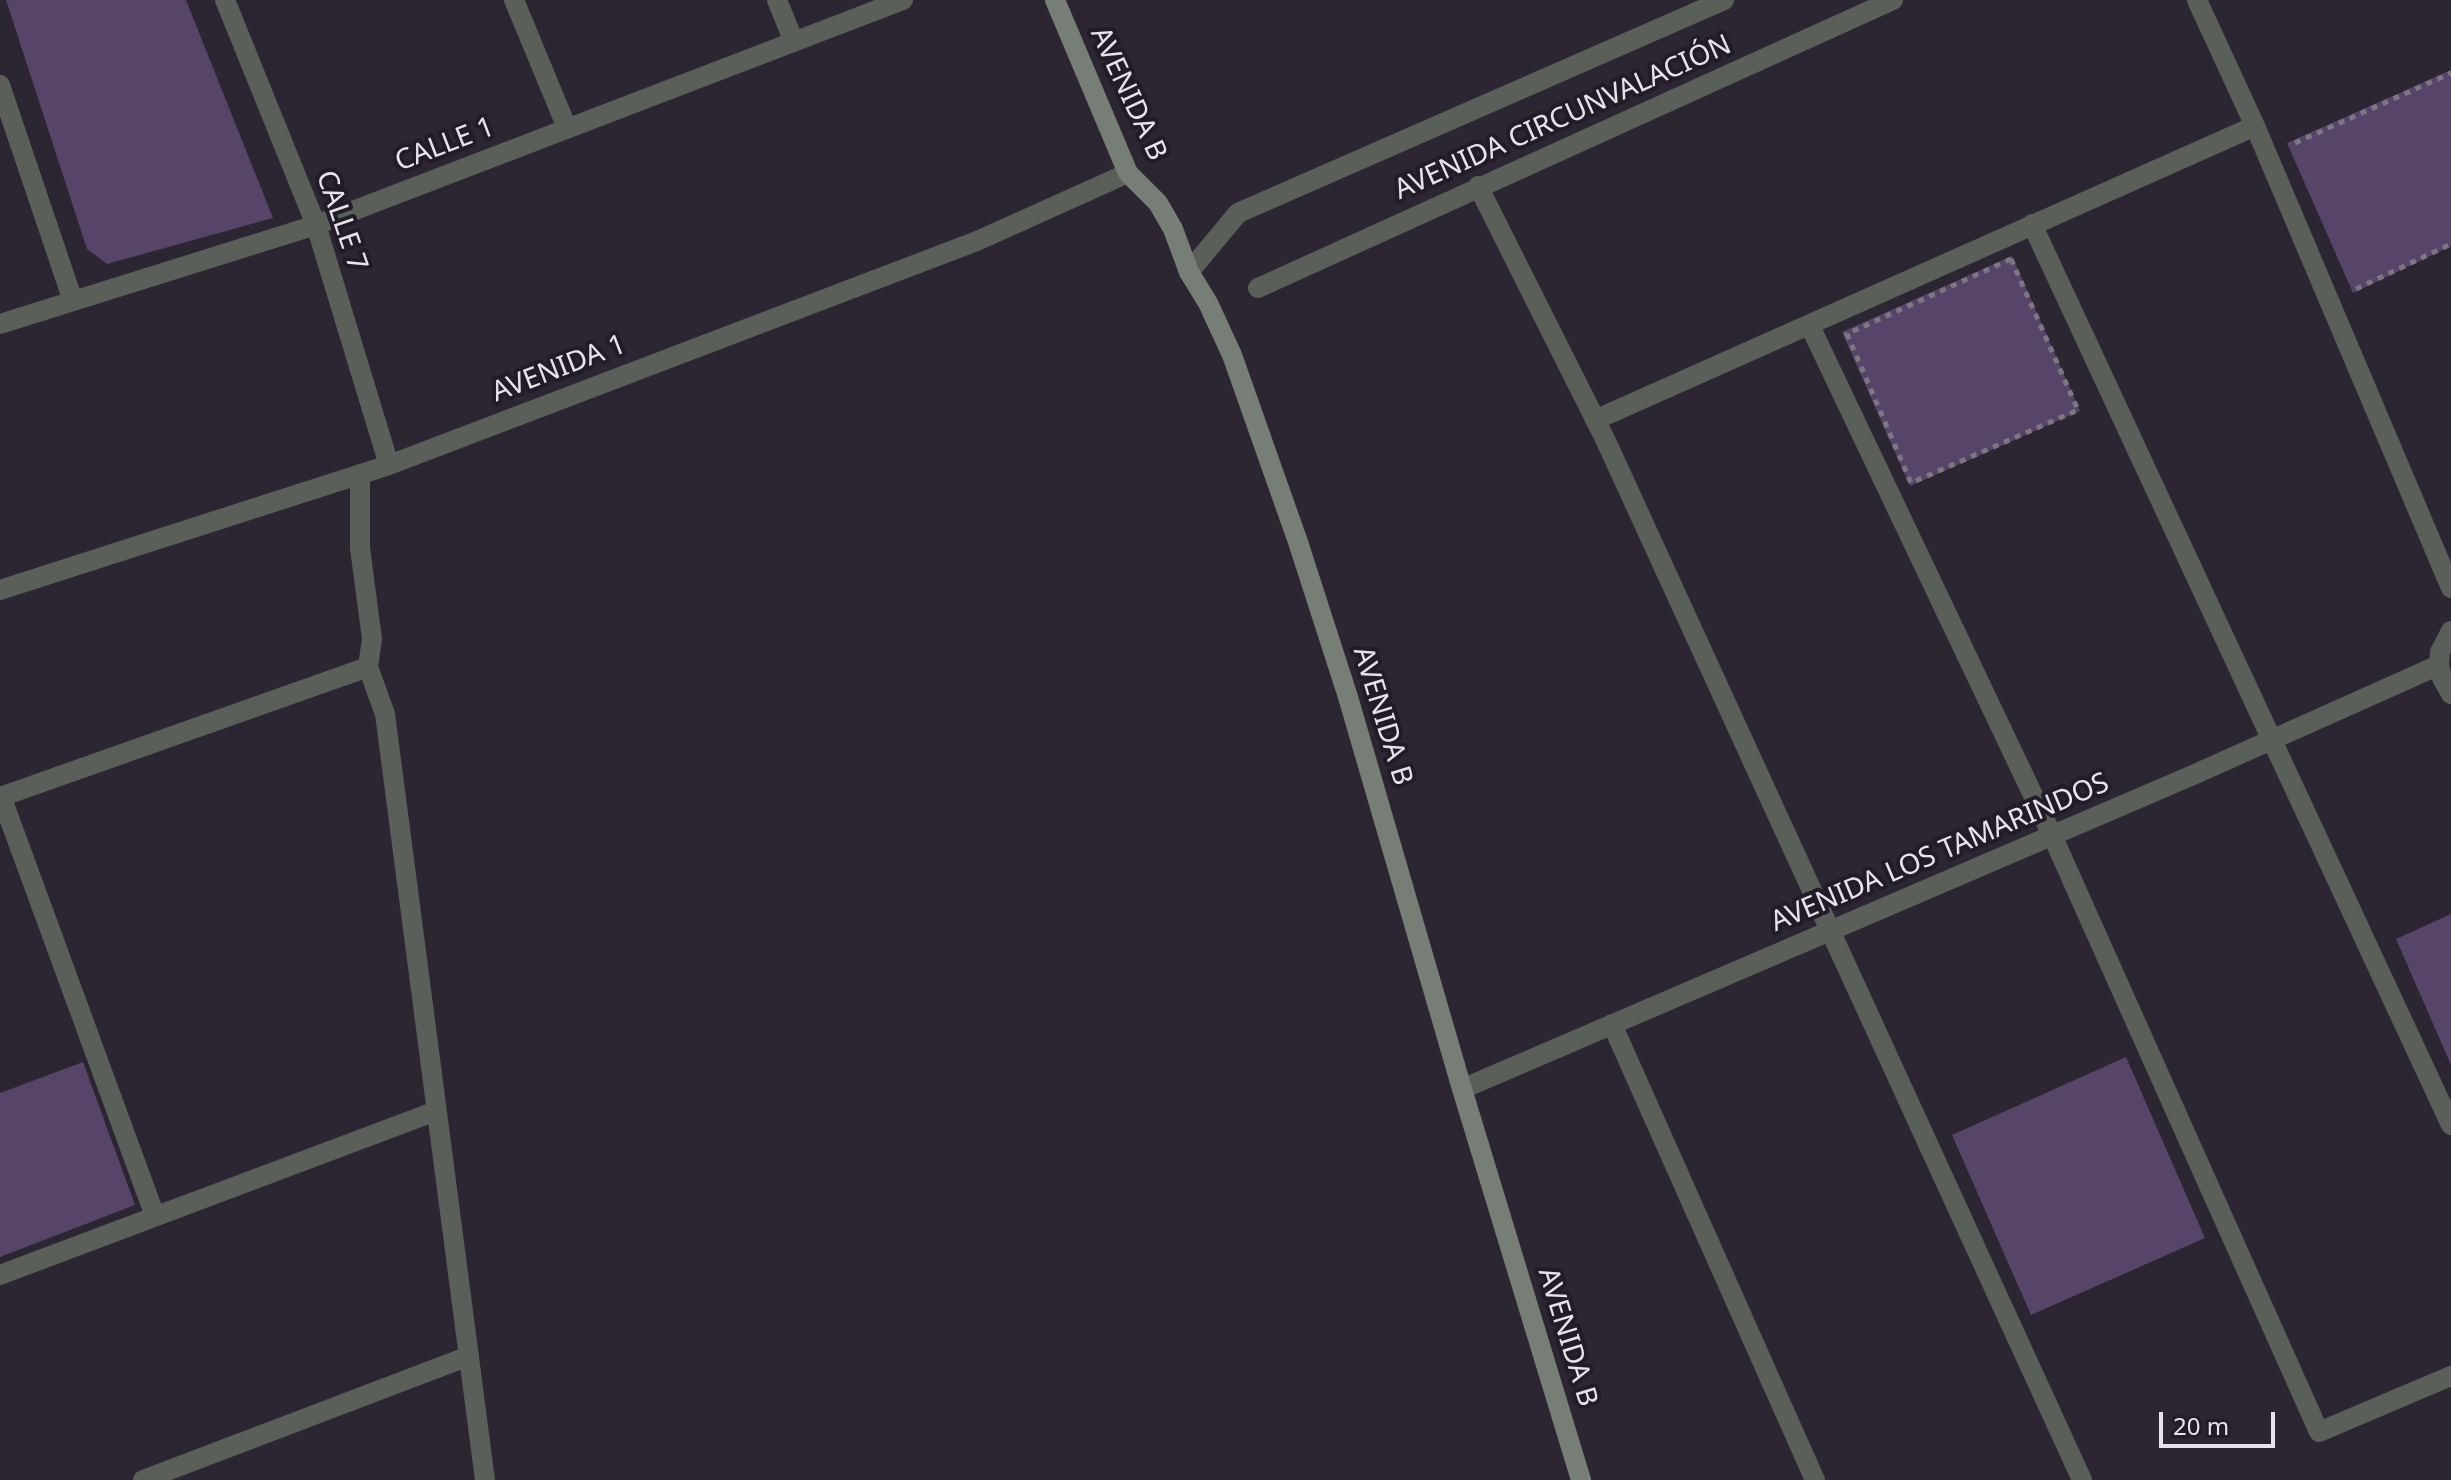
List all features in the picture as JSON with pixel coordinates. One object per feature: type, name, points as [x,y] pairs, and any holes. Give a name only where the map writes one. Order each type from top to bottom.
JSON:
[{"type":"main road","name":"AVENIDA B","points":[[1055,0],[1128,173],[1158,203],[1173,229],[1189,272],[1208,303],[1232,355],[1298,542],[1353,712],[1462,1089],[1581,1480]]},
{"type":"street","name":"CALLE 7","points":[[225,0],[316,225],[389,465]]},
{"type":"street","points":[[514,0],[567,128]]},
{"type":"street","points":[[777,0],[794,42]]},
{"type":"street","name":"CALLE 1","points":[[0,324],[316,225],[903,0]]},
{"type":"street","points":[[1189,272],[1238,213],[1724,0]]},
{"type":"street","name":"AVENIDA CIRCUNVALACIÓN","points":[[1258,288],[1893,0]]},
{"type":"street","points":[[2197,0],[2255,126],[2451,588]]},
{"type":"street","points":[[0,85],[73,301]]},
{"type":"street","points":[[1595,420],[2255,126]]},
{"type":"street","name":"AVENIDA 1","points":[[0,590],[389,465],[977,241],[1128,173]]},
{"type":"street","points":[[1478,186],[1595,420],[2082,1480]]},
{"type":"street","points":[[2032,224],[2451,1125]]},
{"type":"street","points":[[1810,326],[2052,835],[2319,1432],[2451,1376]]},
{"type":"street","points":[[360,474],[360,548],[372,639],[368,667],[385,714],[485,1480]]},
{"type":"street","points":[[2451,631],[2440,652],[2439,665],[2451,694]]},
{"type":"street","name":"AVENIDA LOS TAMARINDOS","points":[[1462,1089],[2271,741],[2439,665]]},
{"type":"street","points":[[155,1216],[0,797],[368,667]]},
{"type":"street","points":[[1612,1024],[1815,1480]]},
{"type":"street","points":[[0,1275],[436,1111]]},
{"type":"street","points":[[143,1480],[469,1356]]},
{"type":"path","points":[[2290,145],[2451,73]]},
{"type":"path","points":[[2354,290],[2451,244]]},
{"type":"path","points":[[2011,259],[2078,410],[1911,483],[1847,334],[2011,259]]},
{"type":"shaded area","points":[[6,0],[186,0],[273,218],[107,264],[87,249]]},
{"type":"shaded area","points":[[2451,70],[2451,246],[2353,293],[2287,143]]},
{"type":"shaded area","points":[[2012,256],[2080,411],[1910,486],[1842,332]]},
{"type":"shaded area","points":[[2451,914],[2451,1065],[2396,939]]},
{"type":"shaded area","points":[[2126,1057],[2205,1238],[2031,1315],[1952,1135]]},
{"type":"shaded area","points":[[83,1062],[135,1205],[0,1257],[0,1093]]}]
